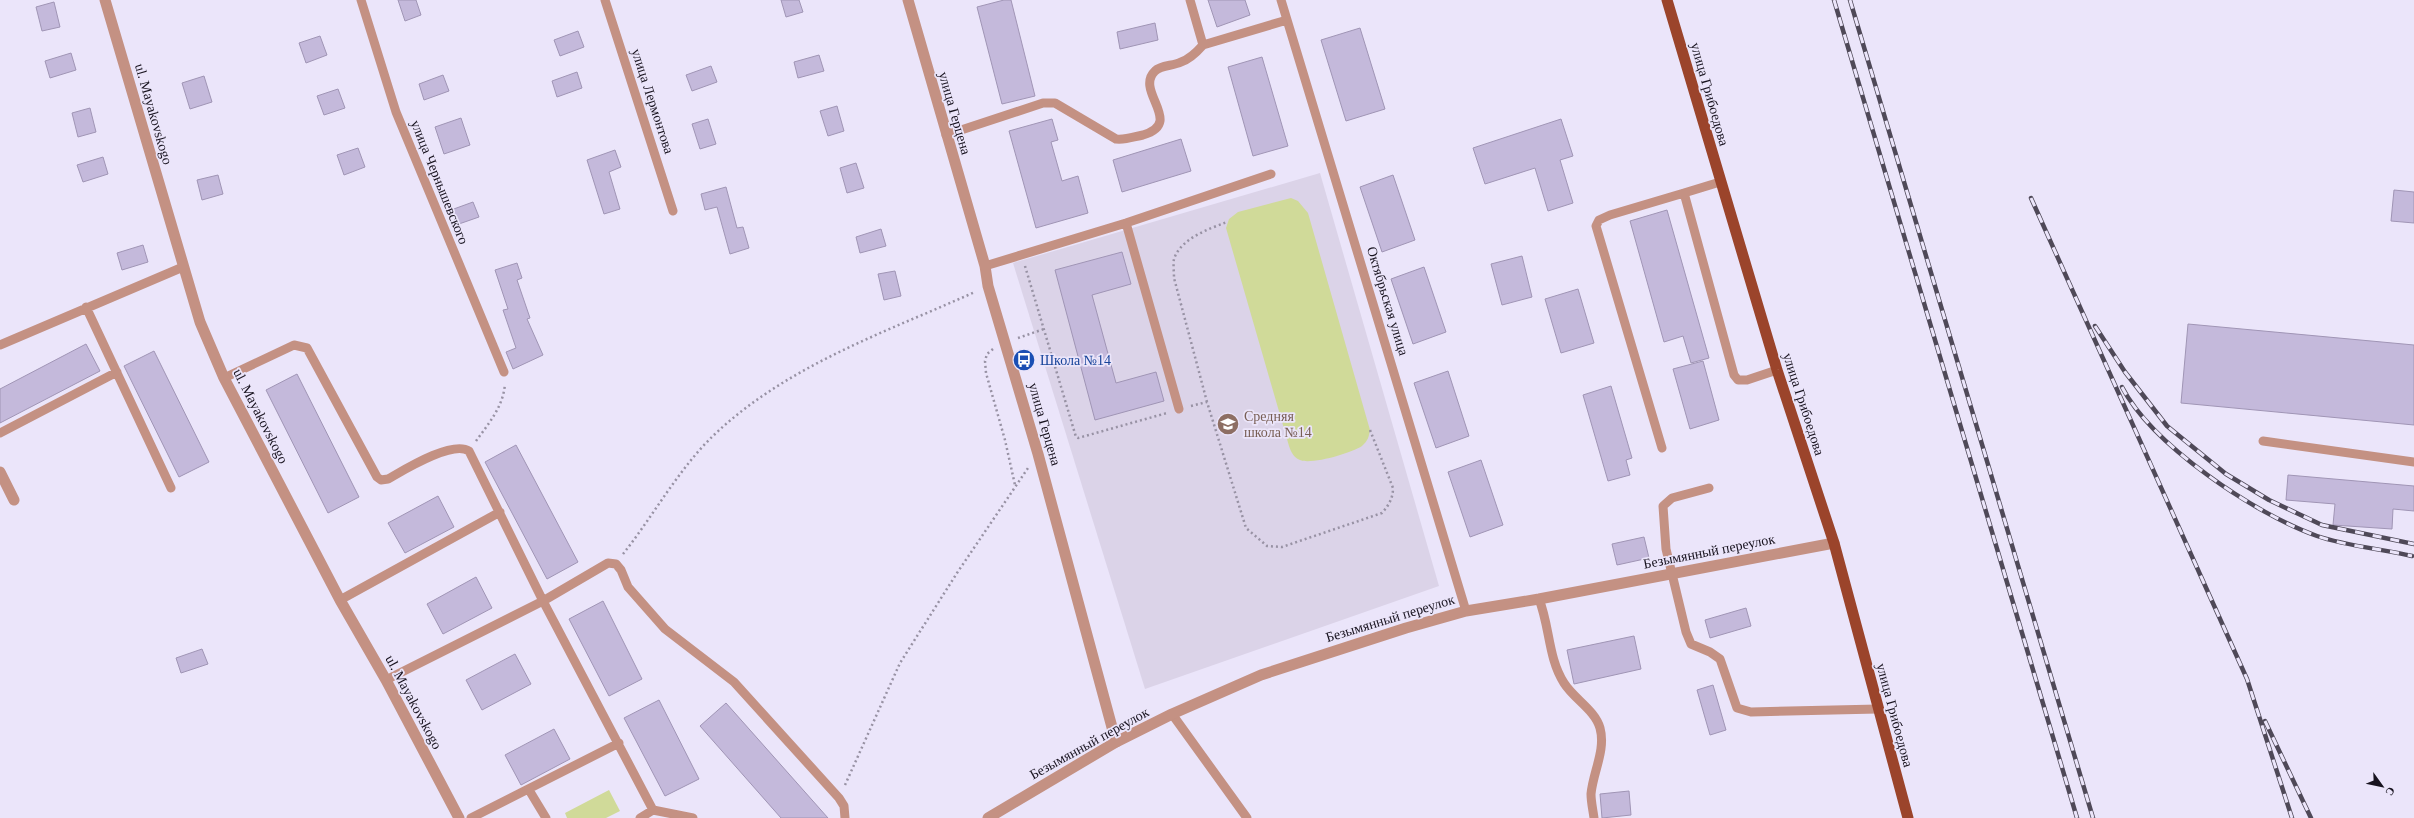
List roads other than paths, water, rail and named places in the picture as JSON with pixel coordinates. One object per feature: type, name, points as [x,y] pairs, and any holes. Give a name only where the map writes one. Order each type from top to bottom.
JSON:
[{"type":"main road","name":"улица Грибоедова","points":[[1667,0],[1720,182],[1778,370],[1834,543],[1908,818]]},
{"type":"street","name":"ul. Mayakovskogo","points":[[105,0],[200,322],[224,378],[340,600],[386,680],[458,818]]},
{"type":"street","name":"улица Герцена","points":[[908,0],[985,266],[988,286],[1006,342],[1038,454],[1116,742]]},
{"type":"street","points":[[0,472],[14,500]]},
{"type":"street","name":"Безымянный переулок","points":[[988,818],[1116,742],[1172,714],[1261,675],[1406,628],[1466,611],[1538,600],[1834,543]]},
{"type":"lane","name":"улица Чернышевского","points":[[361,0],[396,112],[504,372]]},
{"type":"lane","name":"улица Лермонтова","points":[[605,0],[673,211]]},
{"type":"lane","points":[[1190,0],[1203,45]]},
{"type":"lane","name":"Октябрьская улица","points":[[1281,0],[1466,611]]},
{"type":"lane","points":[[946,134],[1043,103],[1055,103],[1116,139],[1125,140],[1154,132],[1158,127],[1160,117],[1149,85],[1150,77],[1156,70],[1180,63],[1194,56],[1203,45],[1287,20]]},
{"type":"lane","points":[[985,266],[1022,256],[1126,223],[1271,174]]},
{"type":"lane","points":[[1662,448],[1596,226],[1599,220],[1610,215],[1720,182]]},
{"type":"lane","points":[[1684,193],[1734,375],[1738,380],[1747,380],[1778,370]]},
{"type":"lane","points":[[1126,223],[1179,409]]},
{"type":"lane","points":[[0,345],[86,307],[183,267]]},
{"type":"lane","points":[[86,307],[171,488]]},
{"type":"lane","points":[[224,378],[294,345],[307,348],[377,477],[381,480],[388,479],[435,455],[462,448],[469,451],[543,601],[653,810]]},
{"type":"lane","points":[[0,433],[117,372]]},
{"type":"lane","points":[[2263,441],[2414,462]]},
{"type":"lane","points":[[1709,488],[1672,498],[1663,506],[1666,548],[1686,632],[1691,644],[1710,652],[1720,659],[1737,708],[1751,712],[1878,709]]},
{"type":"lane","points":[[340,600],[500,512]]},
{"type":"lane","points":[[386,680],[543,601],[608,563],[616,564],[621,570],[628,586],[666,629],[734,682],[839,798],[844,806],[844,818]]},
{"type":"lane","points":[[1538,600],[1545,615],[1553,661],[1564,683],[1589,710],[1600,727],[1602,747],[1591,795],[1594,818]]},
{"type":"lane","points":[[1172,714],[1247,818]]},
{"type":"lane","points":[[471,818],[619,743]]},
{"type":"lane","points":[[528,790],[546,818]]},
{"type":"lane","points":[[640,818],[653,810],[693,818]]},
{"type":"railway","points":[[1834,0],[2077,818]]},
{"type":"railway","points":[[1850,0],[2093,818]]},
{"type":"railway","points":[[2031,198],[2247,679],[2292,818]]},
{"type":"railway","points":[[2095,326],[2125,372],[2167,426],[2226,474],[2269,500],[2322,525],[2414,544]]},
{"type":"railway","points":[[2122,387],[2136,409],[2156,432],[2181,454],[2208,475],[2265,512],[2292,526],[2317,536],[2352,545],[2412,556]]},
{"type":"railway","points":[[2265,721],[2311,818]]},
{"type":"place","name":"Школа №14","points":[[1024,360]]},
{"type":"place","name":"Средняя школа №14","points":[[1228,424]]}]
